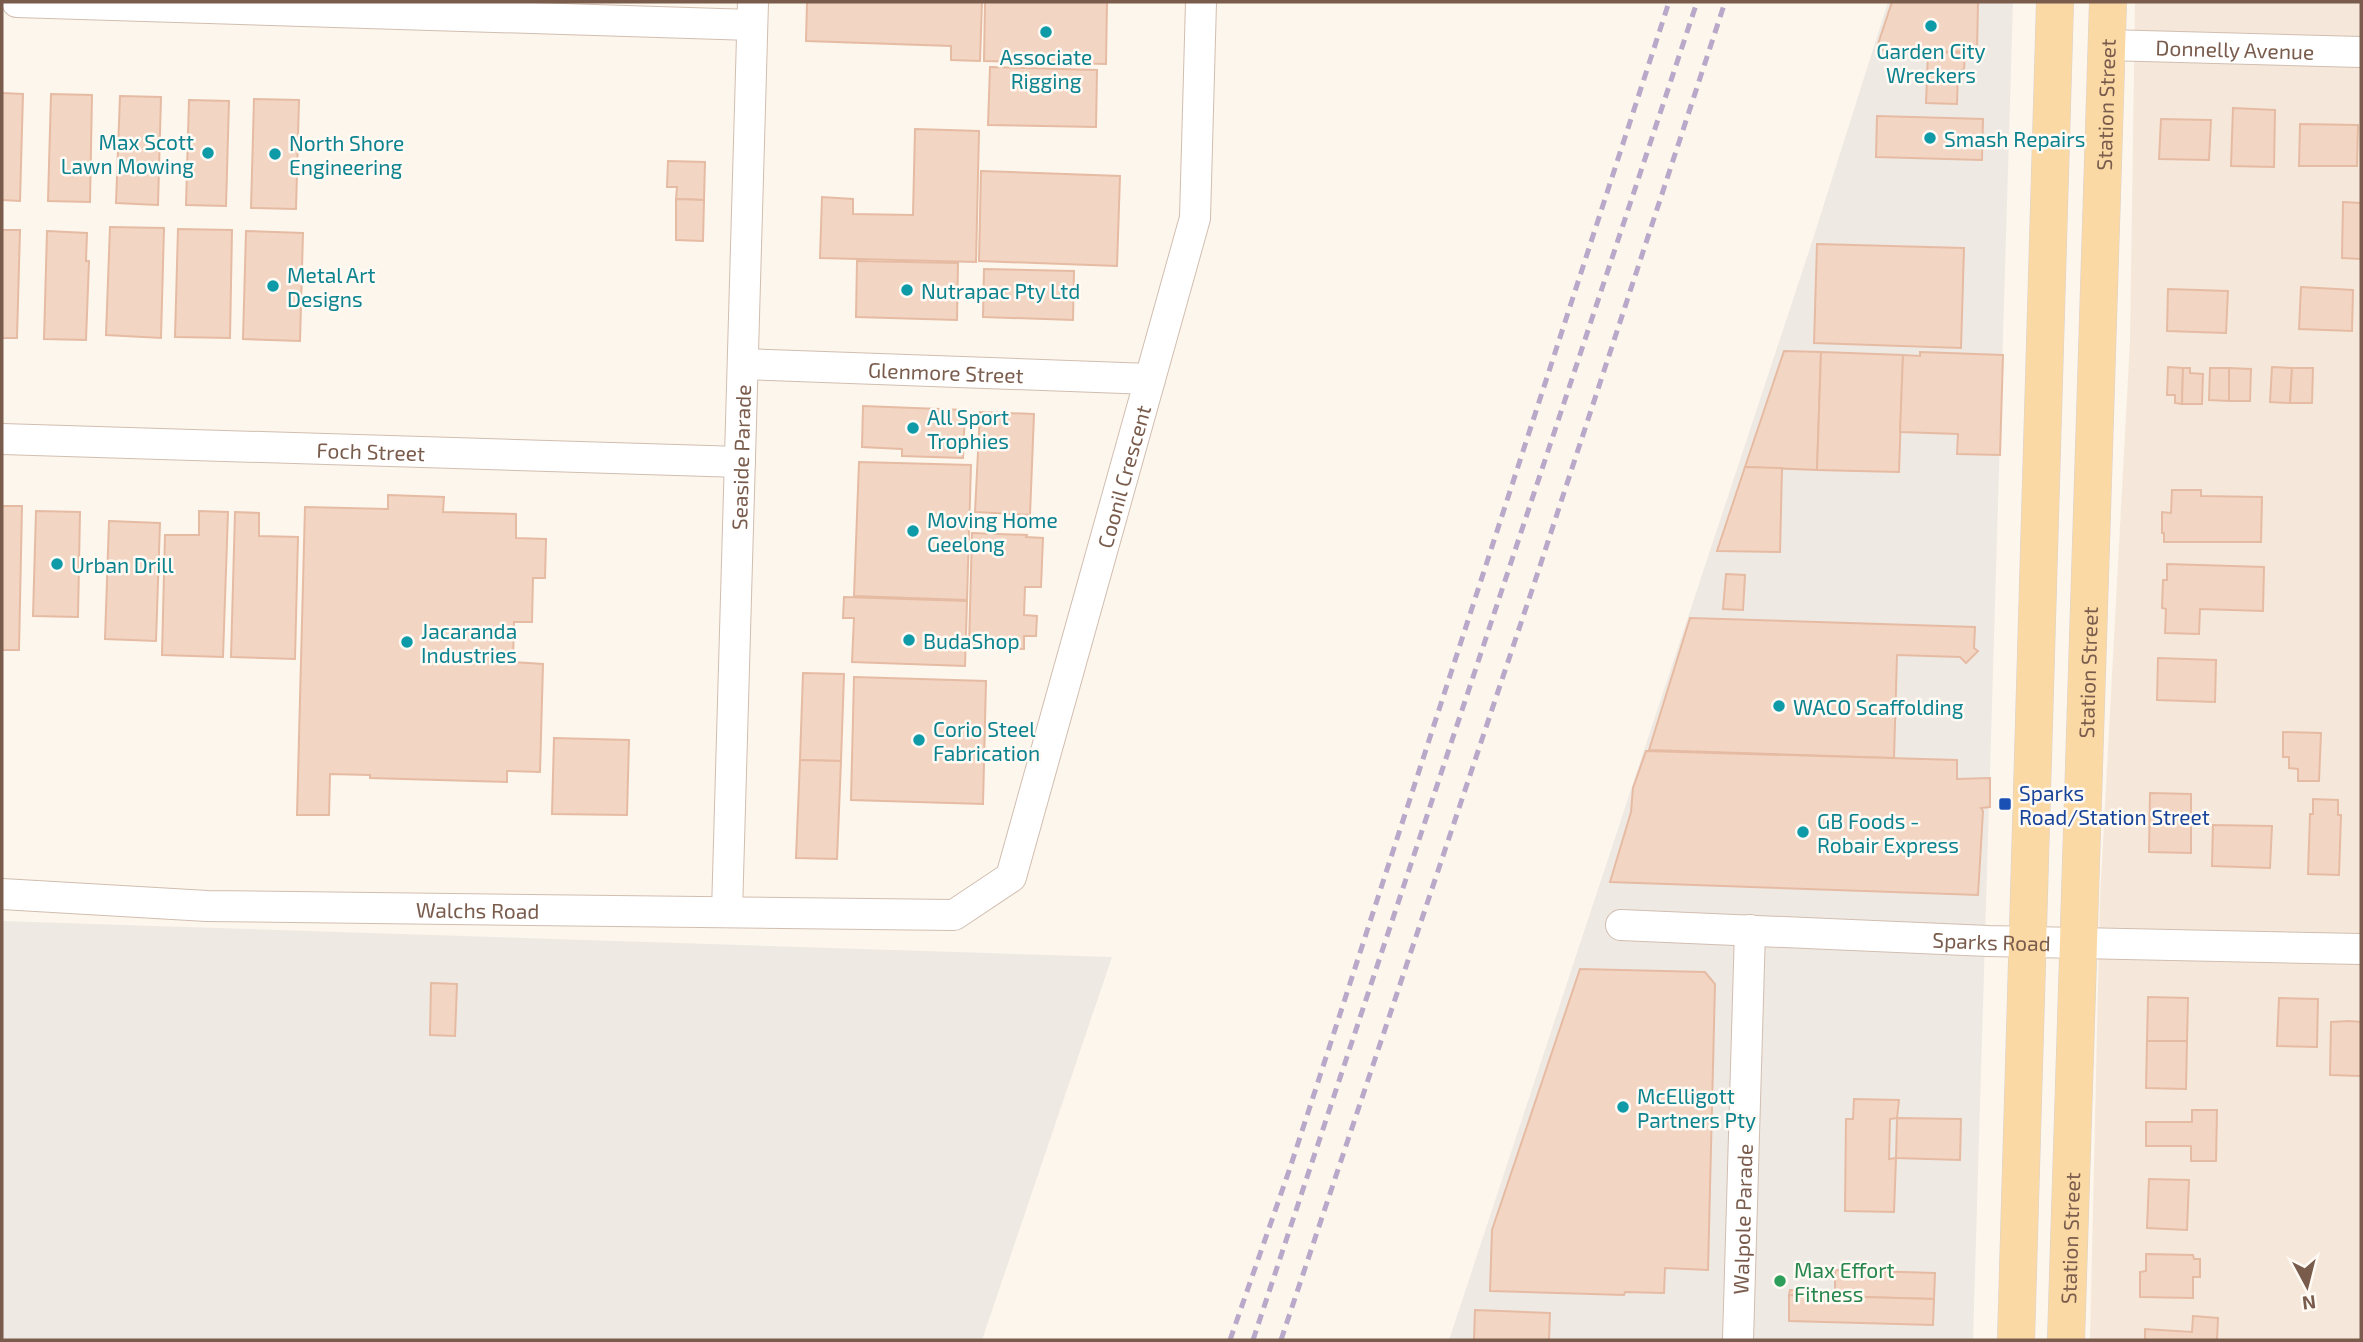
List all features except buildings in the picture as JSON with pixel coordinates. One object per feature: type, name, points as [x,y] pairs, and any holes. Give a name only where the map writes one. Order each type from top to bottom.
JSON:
[{"type":"main road","points":[[2017,1340],[2055,2]]},
{"type":"main road","name":"Station Street","points":[[2066,1340],[2108,2]]},
{"type":"street","points":[[18,2],[752,13]]},
{"type":"street","name":"Coonil Crescent","points":[[954,915],[1011,877],[1195,218],[1201,2]]},
{"type":"street","name":"Seaside Parade","points":[[727,912],[752,13]]},
{"type":"street","name":"Donnelly Avenue","points":[[2107,45],[2361,52]]},
{"type":"street","name":"Glenmore Street","points":[[743,364],[1150,379]]},
{"type":"street","name":"Foch Street","points":[[2,439],[740,462]]},
{"type":"street","name":"Walchs Road","points":[[2,894],[208,906],[954,915]]},
{"type":"street","name":"Sparks Road","points":[[1621,925],[2028,942],[2361,949]]},
{"type":"street","name":"Walpole Parade","points":[[1738,1340],[1751,930]]},
{"type":"shaded area","points":[[1888,2],[2013,2],[1973,1340],[1449,1340],[1812,242]]},
{"type":"shaded area","points":[[2135,2],[2361,2],[2361,1340],[2090,1340],[2100,898],[2130,341]]},
{"type":"shaded area","points":[[2,921],[1112,957],[982,1340],[2,1340]]},
{"type":"railway","points":[[1230,1340],[1290,1168],[1669,2]]},
{"type":"railway","points":[[1253,1340],[1697,2]]},
{"type":"railway","points":[[1281,1340],[1725,2]]},
{"type":"place","name":"Garden City Wreckers","points":[[1931,26]]},
{"type":"place","name":"Associate Rigging","points":[[1046,32]]},
{"type":"place","name":"Smash Repairs","points":[[1930,138]]},
{"type":"place","name":"Max Scott Lawn Mowing","points":[[208,153]]},
{"type":"place","name":"North Shore Engineering","points":[[275,154]]},
{"type":"place","name":"Metal Art Designs","points":[[273,286]]},
{"type":"place","name":"Nutrapac Pty Ltd","points":[[907,290]]},
{"type":"place","name":"All Sport Trophies","points":[[913,428]]},
{"type":"place","name":"Moving Home Geelong","points":[[913,531]]},
{"type":"place","name":"Urban Drill","points":[[57,564]]},
{"type":"place","name":"BudaShop","points":[[909,640]]},
{"type":"place","name":"Jacaranda Industries","points":[[407,642]]},
{"type":"place","name":"WACO Scaffolding","points":[[1779,706]]},
{"type":"place","name":"Corio Steel Fabrication","points":[[919,740]]},
{"type":"place","name":"Sparks Road/Station Street","points":[[2005,804]]},
{"type":"place","name":"GB Foods - Robair Express","points":[[1803,832]]},
{"type":"place","name":"McElligott Partners Pty","points":[[1623,1107]]},
{"type":"place","name":"Max Effort Fitness","points":[[1780,1281]]}]
